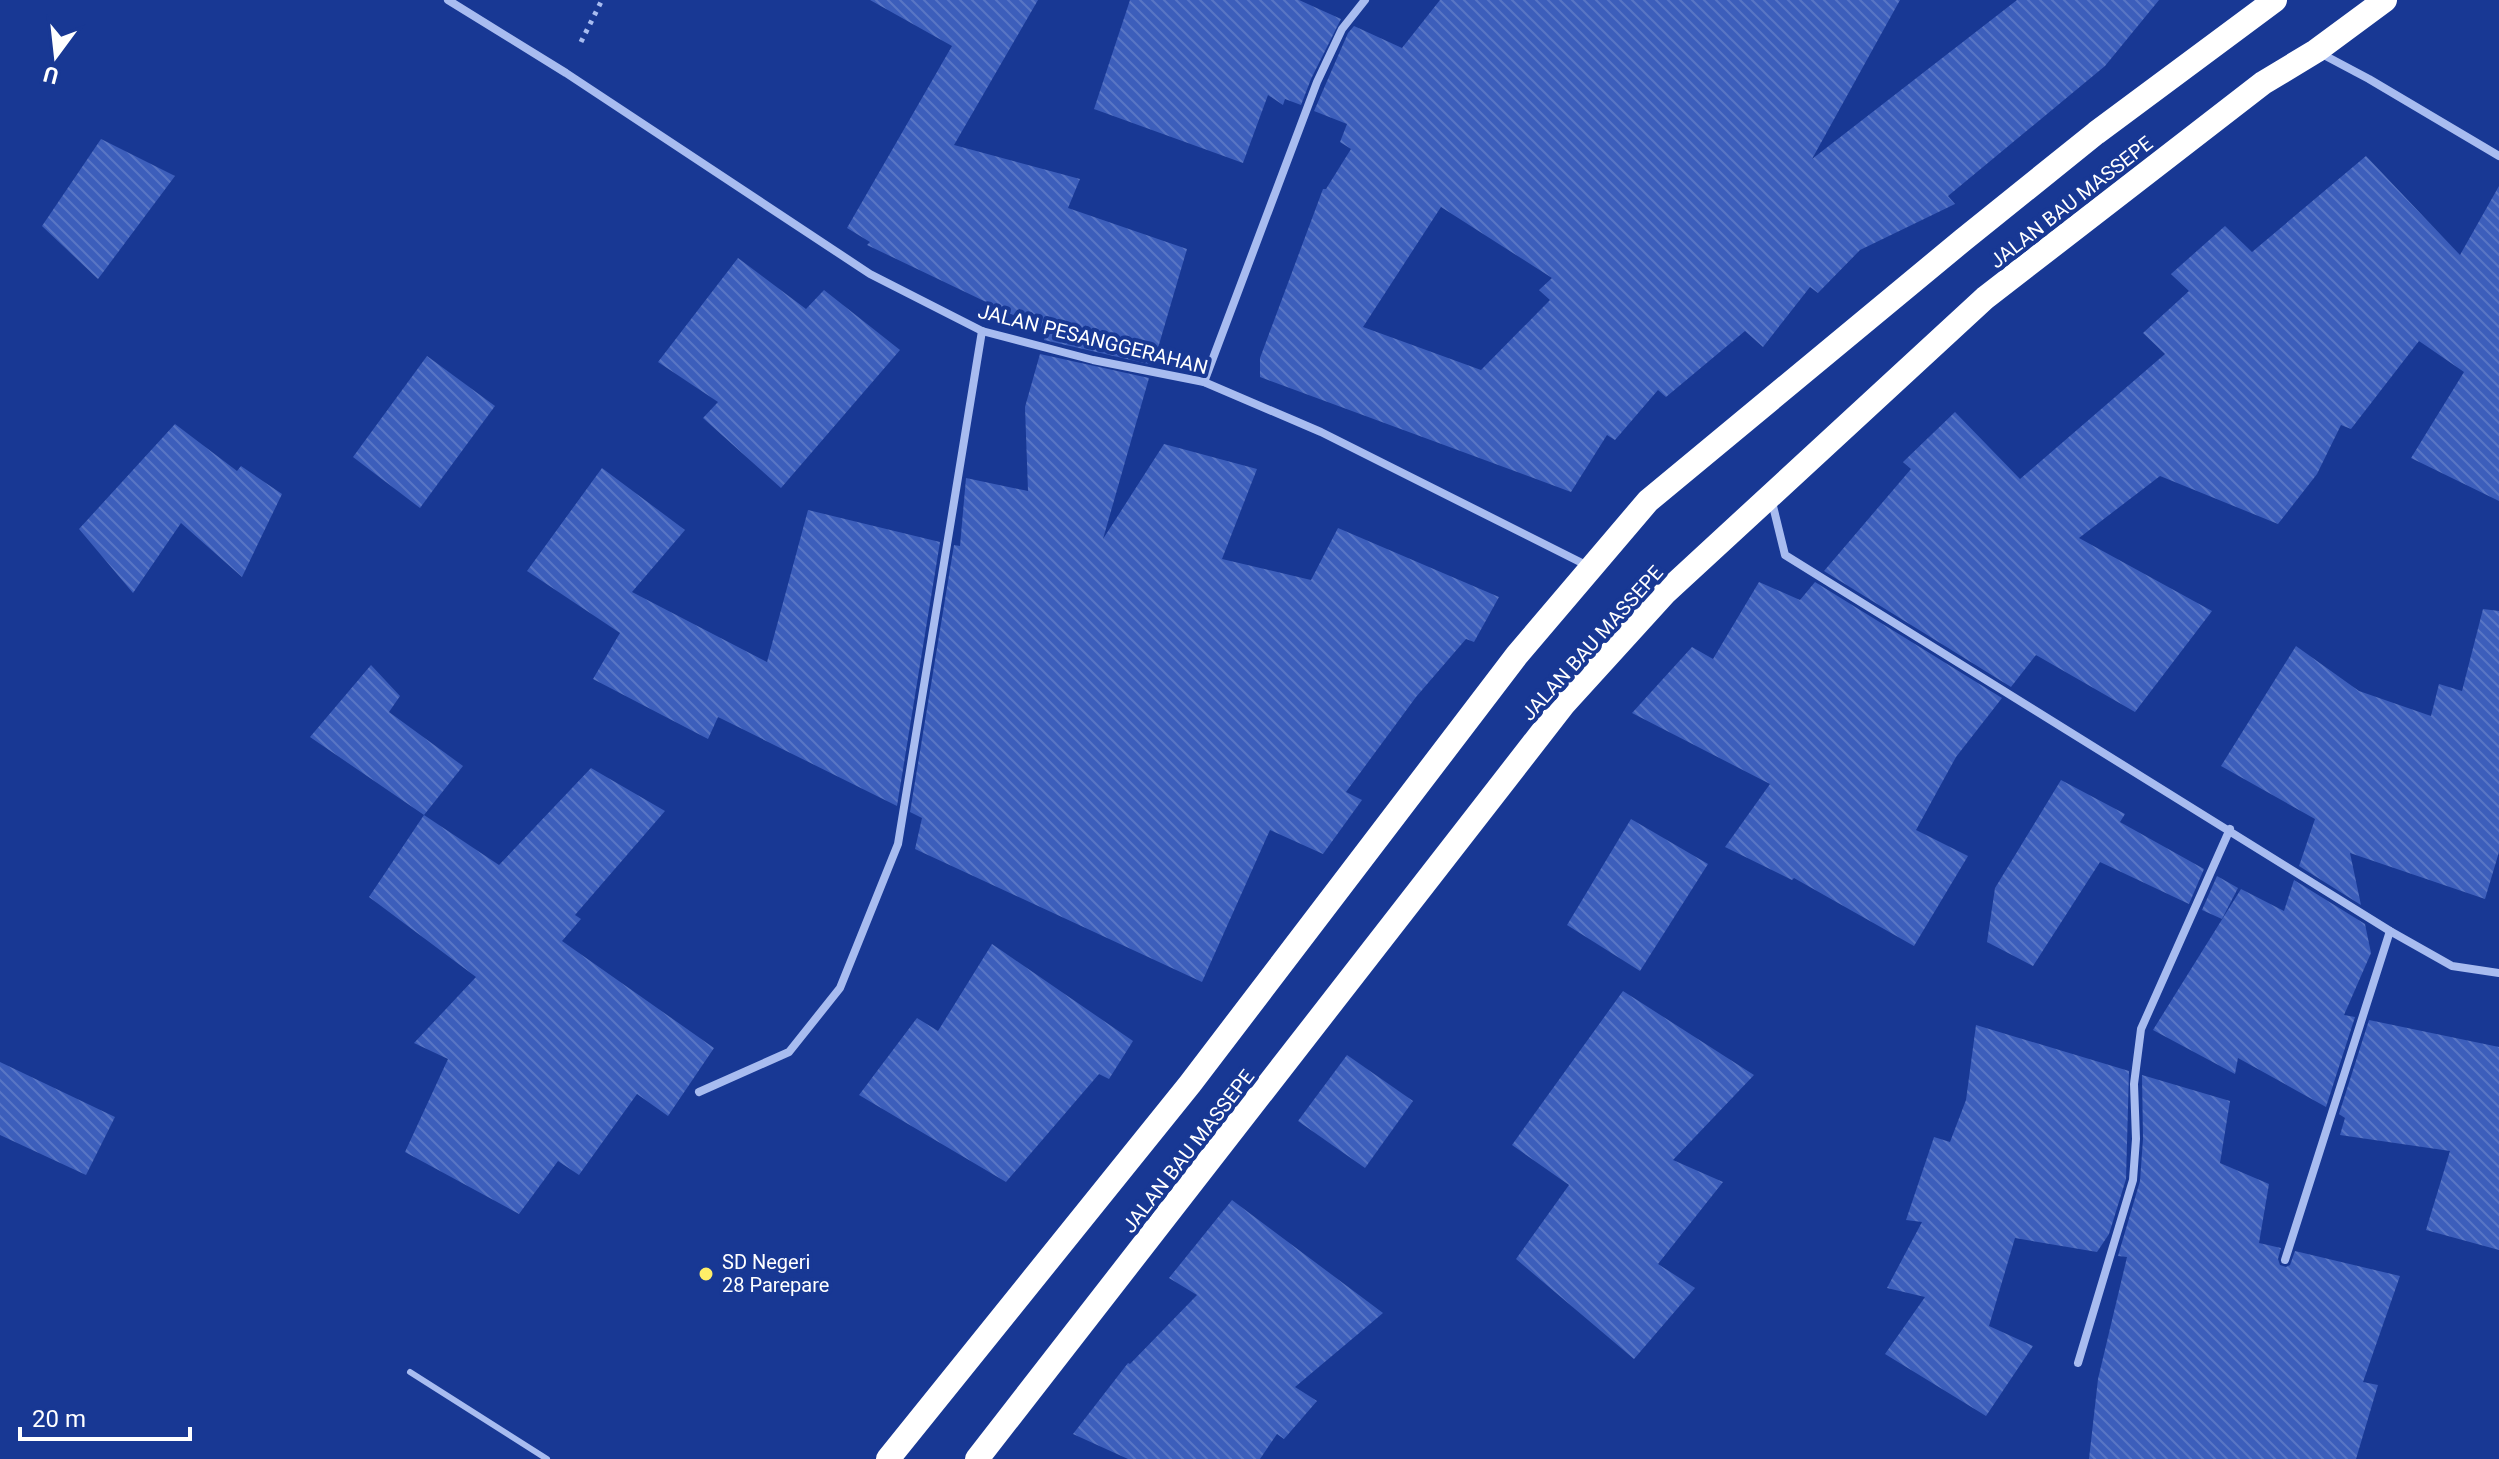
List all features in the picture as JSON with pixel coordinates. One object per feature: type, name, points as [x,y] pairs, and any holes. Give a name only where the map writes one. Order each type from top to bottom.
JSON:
[{"type":"highway","name":"JALAN BAU MASSEPE","points":[[888,1459],[1190,1084],[1507,667],[1648,501],[2096,133],[2275,0]]},
{"type":"highway","name":"JALAN BAU MASSEPE","points":[[977,1459],[1564,704],[1665,593],[1985,298],[2263,83],[2316,51],[2385,0]]},
{"type":"street","name":"JALAN PESANGGERAHAN","points":[[448,0],[566,73],[870,274],[982,331],[1093,360],[1204,382],[1321,432],[1590,567]]},
{"type":"street","points":[[1204,382],[1317,82],[1342,29],[1365,0]]},
{"type":"street","points":[[2316,51],[2499,156]]},
{"type":"street","points":[[699,1092],[789,1052],[806,1031],[840,988],[898,844],[982,331]]},
{"type":"street","points":[[1771,497],[1785,555],[2390,931],[2452,966],[2499,973]]},
{"type":"street","points":[[2078,1363],[2133,1180],[2136,1139],[2134,1084],[2141,1029],[2230,829]]},
{"type":"street","points":[[2285,1260],[2390,931]]},
{"type":"lane","points":[[410,1372],[547,1459]]},
{"type":"path","points":[[566,73],[602,0]]},
{"type":"building","points":[[870,0],[1038,0],[954,145],[1080,179],[1068,208],[1187,249],[1153,365],[1044,340],[1047,331],[867,245],[870,242],[847,228],[952,46]]},
{"type":"building","points":[[1130,0],[1299,0],[1341,19],[1301,105],[1285,99],[1283,105],[1268,95],[1243,163],[1094,109]]},
{"type":"building","points":[[1440,0],[1900,0],[1812,159],[2017,0],[2159,0],[2105,66],[1948,196],[1955,204],[1860,250],[1818,293],[1810,287],[1763,347],[1745,331],[1666,397],[1658,390],[1615,440],[1607,435],[1571,492],[1260,377],[1260,358],[1323,189],[1326,189],[1351,149],[1340,142],[1347,124],[1314,111],[1348,33],[1354,26],[1402,48]],"holes":[[[1441,207],[1552,278],[1539,290],[1550,300],[1481,370],[1363,327]]]},
{"type":"building","points":[[101,139],[175,176],[98,279],[42,226]]},
{"type":"building","points":[[2366,156],[2460,255],[2499,186],[2499,501],[2411,458],[2464,372],[2419,341],[2351,429],[2341,425],[2317,474],[2278,524],[2160,476],[2079,538],[2212,611],[2135,712],[2036,655],[2011,687],[1824,571],[1911,469],[1903,462],[1955,412],[2020,479],[2165,354],[2143,333],[2189,291],[2171,274],[2225,226],[2252,252]]},
{"type":"building","points":[[738,258],[806,309],[824,290],[900,350],[781,488],[703,418],[718,402],[658,362]]},
{"type":"building","points":[[1040,354],[1149,378],[1103,539],[1164,444],[1257,469],[1222,559],[1311,580],[1338,528],[1499,597],[1474,642],[1466,639],[1416,697],[1346,792],[1362,800],[1323,854],[1270,830],[1202,982],[915,849],[922,818],[910,812],[954,545],[960,546],[966,478],[1028,491],[1025,407]]},
{"type":"building","points":[[427,356],[495,406],[420,508],[353,457]]},
{"type":"building","points":[[175,424],[237,471],[241,466],[282,494],[242,577],[181,523],[133,593],[79,529]]},
{"type":"building","points":[[602,468],[685,530],[632,592],[767,662],[808,510],[940,542],[897,806],[718,717],[708,739],[593,679],[620,633],[527,571]]},
{"type":"building","points":[[1759,582],[1800,600],[1815,582],[2002,698],[1956,757],[1916,830],[1968,856],[1914,946],[1794,878],[1792,880],[1725,847],[1770,784],[1632,713],[1692,647],[1713,659]]},
{"type":"building","points":[[2483,609],[2499,611],[2499,852],[2485,899],[2350,853],[2361,905],[2299,866],[2315,819],[2221,766],[2296,646],[2359,691],[2431,716],[2439,684],[2462,691]]},
{"type":"building","points":[[371,665],[400,696],[389,712],[463,766],[424,815],[310,737]]},
{"type":"building","points":[[591,768],[665,811],[575,915],[581,919],[562,941],[714,1048],[668,1116],[637,1094],[579,1175],[558,1161],[519,1214],[405,1152],[448,1059],[414,1043],[476,977],[369,897],[424,815],[499,865]]},
{"type":"building","points":[[2061,780],[2125,814],[2120,822],[2204,869],[2189,904],[2100,862],[2033,966],[1987,942],[1995,888]]},
{"type":"building","points":[[1631,819],[1708,864],[1640,971],[1567,925]]},
{"type":"building","points":[[2217,876],[2238,888],[2222,919],[2202,910]]},
{"type":"building","points":[[2294,880],[2365,924],[2371,953],[2344,1015],[2355,1017],[2326,1107],[2238,1058],[2235,1074],[2153,1030],[2241,889],[2284,911]]},
{"type":"building","points":[[992,944],[1133,1041],[1109,1079],[1099,1074],[1006,1182],[859,1095],[917,1018],[938,1031]]},
{"type":"building","points":[[1623,991],[1754,1075],[1673,1160],[1723,1182],[1658,1264],[1695,1288],[1634,1359],[1516,1259],[1569,1185],[1512,1145]]},
{"type":"building","points":[[2369,1020],[2499,1047],[2499,1250],[2426,1230],[2450,1151],[2340,1135],[2345,1118],[2339,1114]]},
{"type":"building","points":[[1976,1025],[2129,1071],[2126,1179],[2109,1234],[2097,1252],[2015,1238],[1989,1326],[2033,1346],[1986,1416],[1885,1354],[1925,1297],[1887,1288],[1922,1222],[1906,1220],[1934,1137],[1950,1142],[1966,1100]]},
{"type":"building","points":[[1347,1055],[1413,1101],[1365,1168],[1298,1121]]},
{"type":"building","points":[[0,1062],[115,1117],[86,1175],[0,1135]]},
{"type":"building","points":[[2142,1075],[2230,1101],[2220,1163],[2269,1184],[2259,1243],[2281,1248],[2280,1265],[2290,1265],[2295,1251],[2400,1276],[2363,1382],[2378,1385],[2356,1459],[2089,1459],[2098,1379],[2127,1257],[2118,1256],[2140,1181]]},
{"type":"building","points":[[1232,1200],[1383,1313],[1295,1387],[1317,1401],[1284,1439],[1277,1434],[1260,1459],[1128,1459],[1073,1434],[1128,1363],[1197,1295],[1169,1278]]},
{"type":"place","name":"SD Negeri 28 Parepare","points":[[706,1274]]}]
